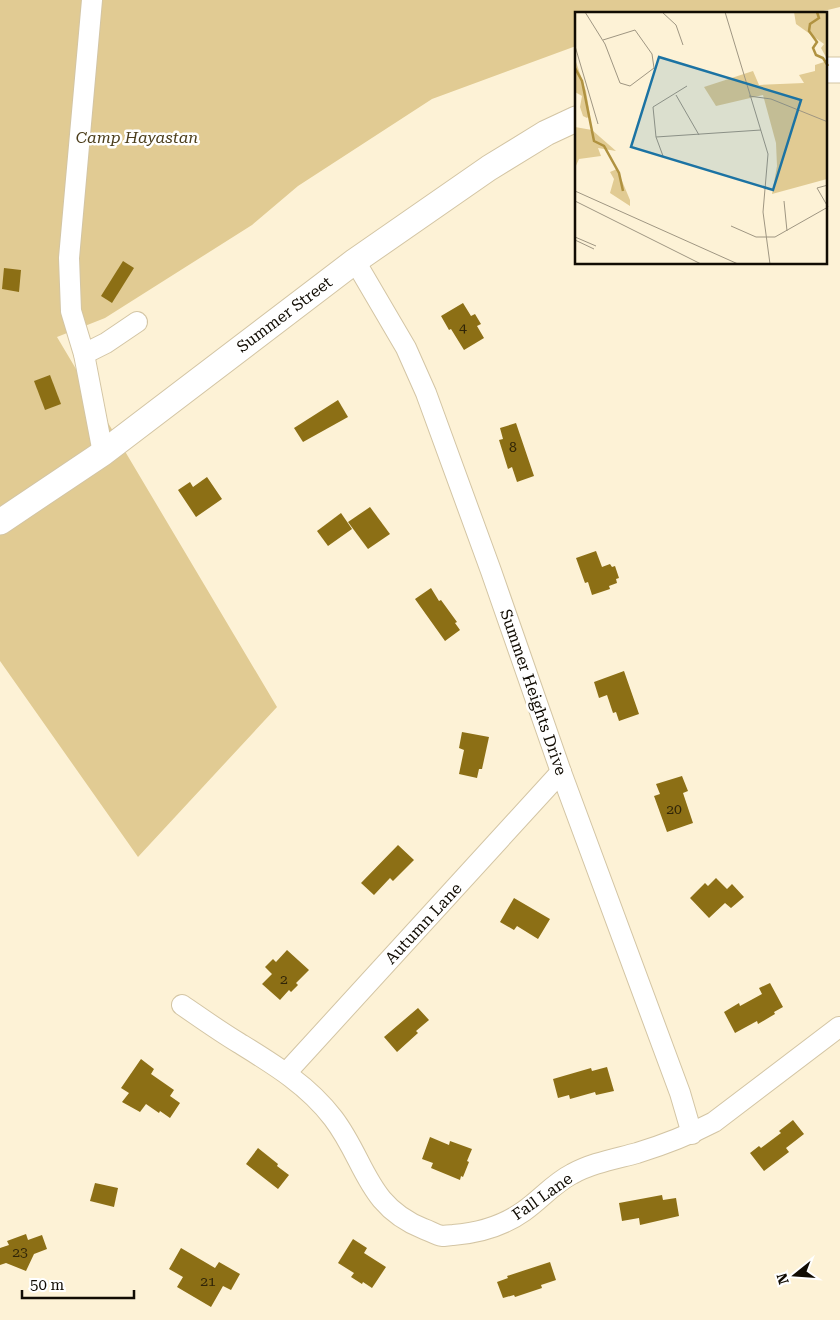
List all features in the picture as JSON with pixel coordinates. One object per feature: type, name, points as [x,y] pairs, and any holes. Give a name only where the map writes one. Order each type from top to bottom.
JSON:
[{"type":"main road","name":"Summer Street","points":[[0,522],[103,453],[355,261],[488,168],[546,133],[575,119]]},
{"type":"street","points":[[92,0],[69,258],[71,311],[84,354],[103,453]]},
{"type":"street","name":"Summer Heights Drive","points":[[355,261],[406,348],[426,393],[491,571],[561,772],[680,1093],[692,1134]]},
{"type":"street","points":[[84,354],[106,343],[137,322]]},
{"type":"street","name":"Autumn Lane","points":[[286,1073],[561,772]]},
{"type":"street","name":"Fall Lane","points":[[182,1005],[286,1073],[309,1092],[332,1116],[347,1138],[374,1190],[393,1212],[417,1226],[442,1236],[469,1233],[500,1225],[524,1211],[549,1189],[571,1174],[596,1164],[692,1134],[714,1122],[839,1027]]},
{"type":"green space","name":"Camp Hayastan","points":[[0,0],[840,0],[840,7],[819,12],[575,12],[575,46],[432,99],[298,186],[252,225],[105,318],[57,337],[277,707],[138,857],[0,661]]},
{"type":"building","points":[[123,261],[134,268],[112,303],[101,296]]},
{"type":"building","points":[[4,268],[21,270],[19,292],[2,289]]},
{"type":"building","points":[[463,303],[471,316],[475,314],[481,324],[477,326],[484,338],[464,350],[441,316]]},
{"type":"building","points":[[50,375],[61,404],[45,410],[34,381]]},
{"type":"building","points":[[338,400],[348,417],[303,442],[294,428]]},
{"type":"building","points":[[516,423],[534,476],[517,482],[512,467],[508,469],[499,440],[503,439],[500,428]]},
{"type":"building","points":[[207,477],[222,499],[196,517],[178,490],[190,482],[193,487]]},
{"type":"building","points":[[370,507],[390,534],[368,549],[348,522]]},
{"type":"building","points":[[341,513],[352,529],[328,546],[317,531]]},
{"type":"building","points":[[596,551],[602,567],[610,564],[612,567],[615,566],[619,578],[616,579],[617,583],[609,586],[610,589],[592,595],[588,582],[585,583],[576,558]]},
{"type":"building","points":[[431,588],[439,601],[441,600],[457,622],[455,623],[460,630],[445,641],[415,599]]},
{"type":"building","points":[[624,671],[639,714],[619,721],[616,712],[613,713],[607,695],[599,698],[594,682]]},
{"type":"building","points":[[462,732],[489,737],[482,769],[479,769],[477,778],[459,774],[464,750],[459,748]]},
{"type":"building","points":[[682,776],[688,791],[683,793],[693,823],[667,832],[654,796],[660,794],[656,784]]},
{"type":"building","points":[[398,845],[414,860],[393,881],[390,878],[374,895],[361,883]]},
{"type":"building","points":[[716,878],[727,889],[732,884],[744,897],[731,908],[725,903],[709,918],[690,898],[705,883],[708,886]]},
{"type":"building","points":[[514,898],[550,919],[538,939],[517,926],[514,930],[500,922]]},
{"type":"building","points":[[287,950],[309,970],[296,983],[298,985],[291,992],[289,990],[280,1000],[262,984],[272,974],[265,967],[273,959],[276,962]]},
{"type":"building","points":[[770,983],[783,1007],[758,1024],[757,1021],[735,1033],[724,1012],[739,1003],[740,1006],[762,994],[759,988]]},
{"type":"building","points":[[418,1008],[429,1020],[397,1052],[384,1037]]},
{"type":"building","points":[[141,1059],[154,1069],[151,1074],[174,1090],[170,1096],[180,1103],[170,1118],[146,1104],[140,1112],[122,1102],[129,1093],[121,1088]]},
{"type":"building","points":[[607,1067],[614,1091],[596,1095],[595,1092],[570,1099],[569,1095],[558,1098],[553,1079],[591,1068],[592,1071]]},
{"type":"building","points":[[793,1120],[804,1134],[786,1148],[789,1152],[764,1171],[750,1153],[759,1146],[761,1148],[781,1133],[779,1131]]},
{"type":"building","points":[[430,1137],[449,1145],[450,1141],[472,1149],[467,1161],[469,1162],[460,1180],[431,1168],[433,1163],[422,1159]]},
{"type":"building","points":[[258,1148],[289,1175],[278,1189],[246,1164]]},
{"type":"building","points":[[95,1183],[118,1188],[114,1207],[90,1201]]},
{"type":"building","points":[[662,1195],[663,1200],[676,1198],[679,1216],[640,1225],[639,1218],[622,1221],[619,1203]]},
{"type":"building","points":[[26,1234],[28,1240],[42,1235],[47,1249],[34,1254],[26,1271],[6,1263],[0,1265],[0,1248],[9,1245],[7,1241]]},
{"type":"building","points":[[353,1239],[367,1248],[364,1253],[386,1267],[372,1288],[351,1277],[354,1273],[338,1263]]},
{"type":"building","points":[[181,1248],[215,1268],[219,1262],[240,1274],[231,1290],[223,1286],[211,1307],[177,1287],[183,1277],[169,1269]]},
{"type":"building","points":[[550,1262],[556,1280],[541,1285],[542,1288],[515,1297],[514,1295],[503,1298],[497,1282],[508,1278],[507,1276]]}]
